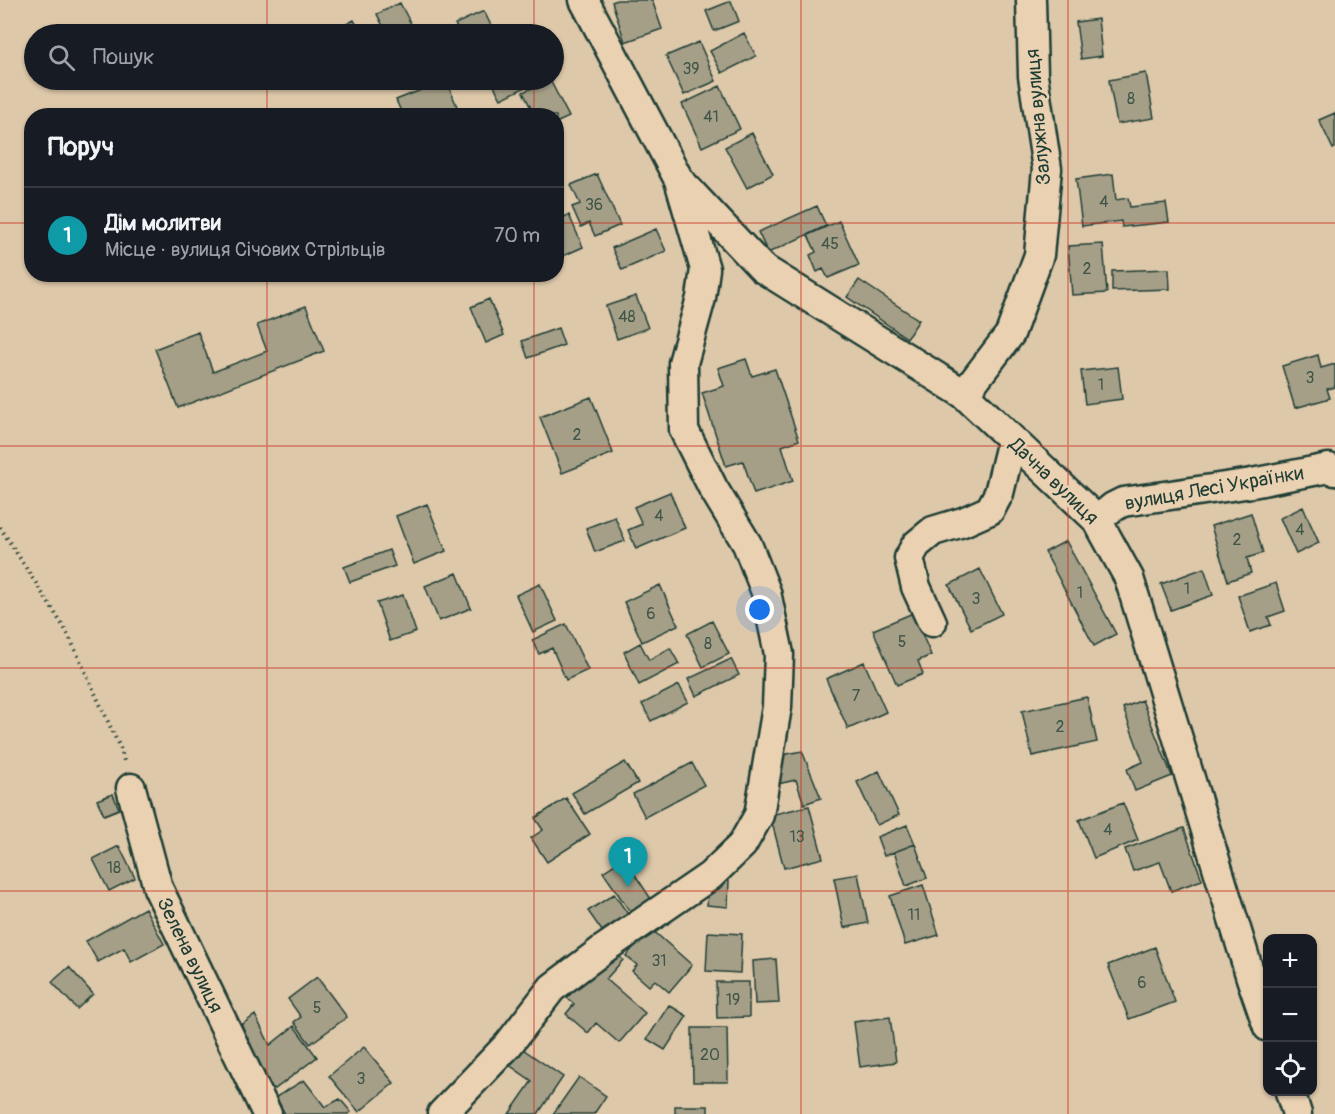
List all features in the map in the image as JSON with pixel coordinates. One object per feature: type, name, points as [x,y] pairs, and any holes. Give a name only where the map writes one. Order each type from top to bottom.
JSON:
[{"type":"street","points":[[442,1114],[508,1045],[552,988],[605,948],[710,876],[742,845],[759,815],[777,707],[779,654],[766,592],[747,544],[713,488],[684,430],[683,363],[701,298],[705,269],[679,180],[584,0]]},
{"type":"street","name":"Залужна вулиця","points":[[964,394],[1010,334],[1039,255],[1047,169],[1033,76],[1031,0]]},
{"type":"street","name":"Дачна вулиця","points":[[679,180],[762,268],[964,394],[1097,520],[1129,578],[1263,1013]]},
{"type":"street","points":[[932,622],[916,587],[909,558],[916,545],[933,531],[963,522],[990,510],[999,493],[1012,440]]},
{"type":"street","name":"вулиця Лесі Українки","points":[[1097,520],[1123,502],[1252,483],[1333,468]]},
{"type":"street","name":"Зелена вулиця","points":[[131,788],[158,888],[267,1114]]},
{"type":"street","points":[[1291,1096],[1298,1114]]},
{"type":"path","points":[[0,527],[67,632],[121,750],[131,788]]},
{"type":"building","points":[[652,0],[662,29],[625,42],[612,2]]},
{"type":"building","points":[[731,1],[739,21],[714,31],[706,11]]},
{"type":"building","points":[[400,3],[411,24],[382,24],[377,14]]},
{"type":"building","points":[[484,11],[490,24],[455,24]]},
{"type":"building","points":[[1098,19],[1102,56],[1081,59],[1076,22]]},
{"type":"building","points":[[744,33],[756,56],[722,73],[710,51]]},
{"type":"building","points":[[699,42],[716,81],[684,95],[666,56]]},
{"type":"building","points":[[1146,73],[1154,118],[1117,124],[1109,80]]},
{"type":"building","points":[[720,86],[740,129],[702,147],[682,104]]},
{"type":"building","points":[[421,90],[450,90],[458,108],[400,108],[396,100]]},
{"type":"building","points":[[496,90],[520,90],[501,99]]},
{"type":"building","points":[[555,90],[569,117],[564,119],[564,108],[531,108],[523,92]]},
{"type":"building","points":[[1335,113],[1335,148],[1333,149],[1319,120]]},
{"type":"building","points":[[752,133],[773,174],[747,188],[725,147]]},
{"type":"building","points":[[597,174],[620,225],[595,236],[589,223],[581,227],[572,207],[580,204],[571,185]]},
{"type":"building","points":[[1113,174],[1116,200],[1128,198],[1130,207],[1166,203],[1169,222],[1122,227],[1121,221],[1082,226],[1076,179]]},
{"type":"building","points":[[817,206],[826,226],[768,253],[758,232]]},
{"type":"building","points":[[569,215],[583,247],[564,255],[564,217]]},
{"type":"building","points":[[839,221],[859,265],[828,278],[823,269],[817,272],[810,255],[816,252],[808,235]]},
{"type":"building","points":[[656,229],[666,251],[622,270],[612,248]]},
{"type":"building","points":[[1103,244],[1107,293],[1072,295],[1068,246]]},
{"type":"building","points":[[1169,269],[1170,289],[1112,291],[1112,271]]},
{"type":"building","points":[[859,280],[919,320],[907,338],[847,297]]},
{"type":"building","points":[[636,296],[648,328],[617,339],[606,306]]},
{"type":"building","points":[[489,299],[504,335],[486,343],[471,307]]},
{"type":"building","points":[[306,306],[324,351],[178,408],[155,349],[198,332],[213,372],[267,351],[257,325]]},
{"type":"building","points":[[558,328],[564,345],[528,358],[522,341]]},
{"type":"building","points":[[1318,355],[1321,368],[1335,364],[1335,387],[1327,389],[1330,398],[1295,408],[1282,366]]},
{"type":"building","points":[[746,359],[752,376],[775,369],[799,440],[782,446],[793,481],[754,494],[743,461],[726,466],[702,393],[724,386],[718,368]]},
{"type":"building","points":[[1118,367],[1122,399],[1085,404],[1081,371]]},
{"type":"building","points":[[591,397],[613,453],[562,473],[540,417]]},
{"type":"building","points":[[670,492],[685,528],[636,549],[628,530],[642,524],[634,507]]},
{"type":"building","points":[[427,504],[446,551],[414,564],[396,516]]},
{"type":"building","points":[[1303,507],[1319,543],[1296,554],[1280,518]]},
{"type":"building","points":[[1251,513],[1263,553],[1247,558],[1251,573],[1228,581],[1211,526]]},
{"type":"building","points":[[615,517],[625,541],[595,552],[586,528]]},
{"type":"building","points":[[1066,541],[1116,634],[1094,646],[1045,552]]},
{"type":"building","points":[[389,550],[395,566],[350,582],[344,567]]},
{"type":"building","points":[[1204,568],[1213,595],[1171,610],[1161,584]]},
{"type":"building","points":[[980,569],[1002,614],[971,629],[949,585]]},
{"type":"building","points":[[457,573],[471,608],[439,621],[425,586]]},
{"type":"building","points":[[1276,583],[1285,611],[1268,617],[1271,625],[1250,632],[1238,596]]},
{"type":"building","points":[[540,584],[557,621],[533,632],[516,595]]},
{"type":"building","points":[[660,585],[678,625],[642,642],[624,602]]},
{"type":"building","points":[[403,595],[416,632],[390,641],[377,603]]},
{"type":"building","points":[[913,613],[931,655],[918,661],[923,674],[897,685],[873,630]]},
{"type":"building","points":[[712,621],[729,654],[703,667],[687,634]]},
{"type":"building","points":[[566,624],[588,670],[566,680],[552,648],[539,654],[532,640]]},
{"type":"building","points":[[640,643],[649,660],[670,648],[679,664],[639,685],[624,652]]},
{"type":"building","points":[[731,659],[739,675],[696,696],[688,679]]},
{"type":"building","points":[[864,662],[886,712],[848,729],[826,679]]},
{"type":"building","points":[[679,685],[688,702],[651,721],[642,704]]},
{"type":"building","points":[[1087,697],[1097,742],[1032,756],[1022,711]]},
{"type":"building","points":[[1142,700],[1172,776],[1135,791],[1127,769],[1143,762],[1123,708]]},
{"type":"building","points":[[802,751],[821,798],[804,804],[796,780],[773,785],[777,756]]},
{"type":"building","points":[[625,762],[638,783],[585,814],[572,793]]},
{"type":"building","points":[[692,763],[704,785],[645,817],[633,794]]},
{"type":"building","points":[[879,771],[899,815],[877,825],[857,782]]},
{"type":"building","points":[[113,794],[119,809],[104,815],[97,800]]},
{"type":"building","points":[[566,798],[590,834],[547,862],[531,838],[543,830],[535,818]]},
{"type":"building","points":[[1123,803],[1138,840],[1094,858],[1079,820]]},
{"type":"building","points":[[809,806],[823,858],[784,868],[770,815]]},
{"type":"building","points":[[907,825],[915,844],[884,856],[877,837]]},
{"type":"building","points":[[1184,828],[1202,880],[1171,891],[1160,862],[1133,871],[1125,849]]},
{"type":"building","points":[[630,840],[640,854],[628,863],[618,848]]},
{"type":"building","points":[[915,844],[927,878],[906,886],[894,852]]},
{"type":"building","points":[[119,846],[135,878],[109,891],[93,859]]},
{"type":"building","points":[[624,858],[653,902],[633,916],[603,872]]},
{"type":"building","points":[[858,874],[868,923],[844,928],[834,878]]},
{"type":"building","points":[[709,879],[729,880],[728,907],[707,905]]},
{"type":"building","points":[[923,885],[939,935],[905,945],[890,896]]},
{"type":"building","points":[[614,894],[628,914],[602,931],[588,911]]},
{"type":"building","points":[[145,908],[164,944],[131,962],[124,948],[98,962],[86,941]]},
{"type":"building","points":[[650,928],[692,965],[669,992],[655,980],[649,986],[632,971],[637,965],[626,956]]},
{"type":"building","points":[[708,932],[742,934],[740,973],[706,971]]},
{"type":"building","points":[[1155,947],[1175,1002],[1129,1019],[1108,965]]},
{"type":"building","points":[[610,948],[623,960],[606,979],[645,1013],[619,1043],[596,1023],[588,1033],[566,1014],[574,1004],[567,998]]},
{"type":"building","points":[[776,959],[779,1003],[755,1004],[753,961]]},
{"type":"building","points":[[69,967],[93,994],[77,1009],[52,982]]},
{"type":"building","points":[[317,977],[347,1017],[310,1044],[294,1022],[301,1017],[288,999]]},
{"type":"building","points":[[716,982],[749,982],[749,1017],[717,1018]]},
{"type":"building","points":[[669,1005],[687,1016],[665,1050],[647,1039]]},
{"type":"building","points":[[255,1015],[270,1045],[294,1026],[317,1057],[275,1089],[260,1080],[237,1028]]},
{"type":"building","points":[[890,1017],[896,1062],[860,1067],[854,1022]]},
{"type":"building","points":[[692,1028],[727,1028],[728,1082],[693,1082]]},
{"type":"building","points":[[517,1045],[563,1077],[538,1114],[509,1114],[532,1081],[505,1062]]},
{"type":"building","points":[[364,1047],[394,1083],[359,1112],[329,1076]]},
{"type":"building","points":[[579,1077],[606,1096],[594,1114],[553,1114]]},
{"type":"building","points":[[304,1080],[325,1107],[340,1099],[351,1112],[348,1114],[285,1114],[276,1097]]},
{"type":"building","points":[[675,1106],[708,1106],[708,1114],[675,1114]]},
{"type":"place","name":"Дім молитви","points":[[628,887]]}]
